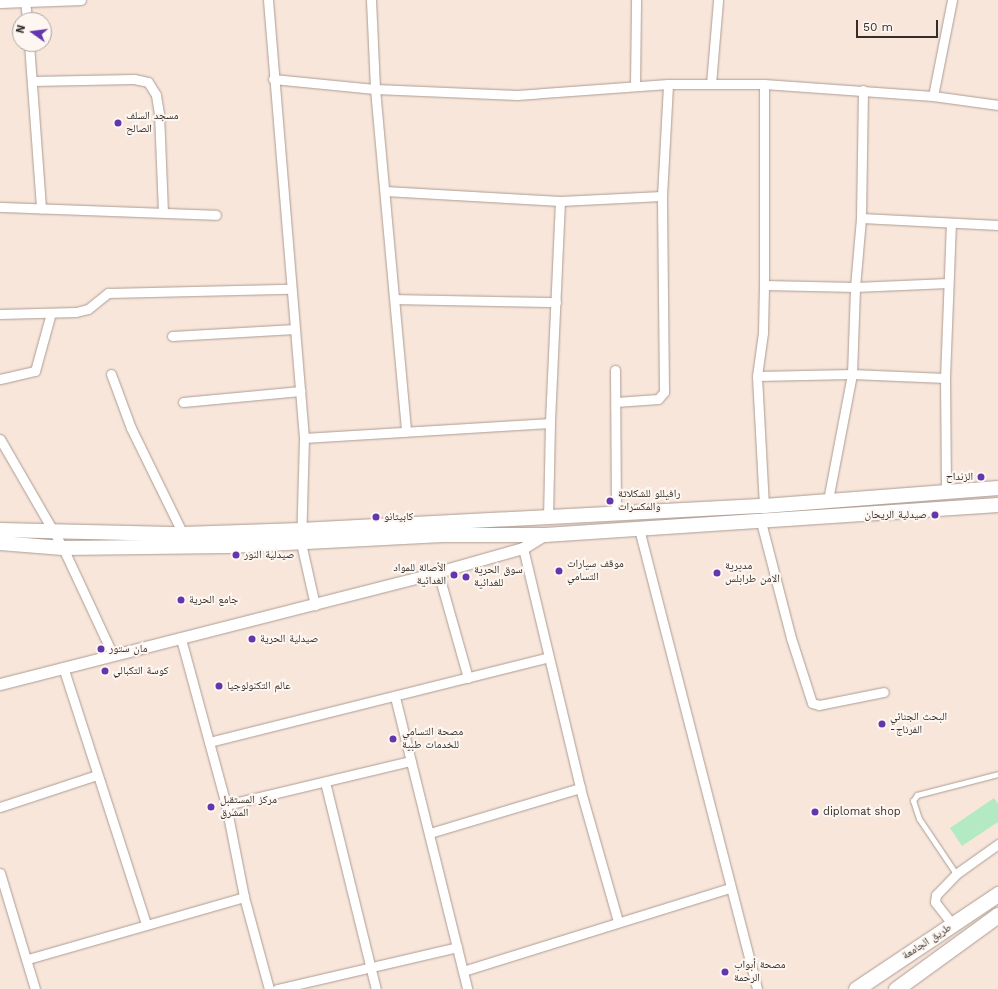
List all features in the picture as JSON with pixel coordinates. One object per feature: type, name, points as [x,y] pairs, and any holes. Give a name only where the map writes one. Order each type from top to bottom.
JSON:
[{"type":"highway","name":"طريق الجامعة","points":[[856,989],[998,894]]},
{"type":"highway","name":"طريق الجامعة","points":[[896,989],[998,915]]},
{"type":"main road","points":[[0,543],[63,548],[301,536],[548,518],[764,506],[998,488]]},
{"type":"main road","points":[[301,536],[545,535],[761,522],[998,504]]},
{"type":"main road","points":[[0,530],[276,537]]},
{"type":"street","points":[[0,3],[81,0]]},
{"type":"street","points":[[268,0],[273,80],[304,438],[301,536],[315,605]]},
{"type":"street","points":[[371,0],[375,89],[406,432]]},
{"type":"street","points":[[636,0],[636,86]]},
{"type":"street","points":[[711,84],[718,0]]},
{"type":"street","points":[[933,96],[952,0]]},
{"type":"street","points":[[25,1],[26,12]]},
{"type":"street","points":[[30,52],[41,209]]},
{"type":"street","points":[[32,82],[134,79],[148,82],[156,95],[159,113],[163,212]]},
{"type":"street","points":[[273,80],[375,89],[517,95],[668,84],[764,84],[863,90],[933,96],[998,104]]},
{"type":"street","points":[[616,402],[658,399],[664,392],[662,196],[668,84]]},
{"type":"street","points":[[764,84],[763,333],[757,376],[764,506]]},
{"type":"street","points":[[828,500],[852,374],[855,287],[860,218],[863,90]]},
{"type":"street","points":[[385,191],[560,201],[662,196]]},
{"type":"street","points":[[548,518],[550,423],[560,201]]},
{"type":"street","points":[[0,208],[163,212],[216,215]]},
{"type":"street","points":[[860,218],[951,224],[998,225]]},
{"type":"street","points":[[946,491],[945,378],[951,224]]},
{"type":"street","points":[[764,285],[855,287],[948,282]]},
{"type":"street","points":[[0,314],[51,313],[88,309],[108,293],[291,289]]},
{"type":"street","points":[[395,299],[556,302]]},
{"type":"street","points":[[0,379],[36,371],[51,313]]},
{"type":"street","points":[[172,336],[295,330]]},
{"type":"street","points":[[615,370],[616,514]]},
{"type":"street","points":[[111,374],[131,428],[182,534]]},
{"type":"street","points":[[757,376],[852,374],[945,378]]},
{"type":"street","points":[[183,402],[300,391]]},
{"type":"street","points":[[304,438],[550,423]]},
{"type":"street","points":[[0,439],[63,548],[113,655]]},
{"type":"street","points":[[0,456],[10,457]]},
{"type":"street","points":[[761,522],[791,638],[812,703],[819,705],[884,692]]},
{"type":"street","points":[[639,529],[729,888],[756,989]]},
{"type":"street","points":[[0,684],[62,667],[315,605],[438,572],[523,548],[545,535]]},
{"type":"street","points":[[523,548],[580,788],[618,921]]},
{"type":"street","points":[[438,572],[468,678]]},
{"type":"street","points":[[181,639],[226,805],[244,897],[269,989]]},
{"type":"street","points":[[209,742],[548,658]]},
{"type":"street","points":[[62,667],[146,924]]},
{"type":"street","points":[[395,696],[430,833],[467,989]]},
{"type":"street","points":[[226,805],[411,761]]},
{"type":"street","points":[[0,807],[97,775]]},
{"type":"street","points":[[325,782],[376,989]]},
{"type":"street","points":[[430,833],[580,788]]},
{"type":"street","points":[[953,925],[935,902],[936,895],[956,874],[998,844]]},
{"type":"street","points":[[1,877],[28,959],[35,989]]},
{"type":"street","points":[[463,970],[729,888]]},
{"type":"street","points":[[28,959],[244,897]]},
{"type":"street","points":[[277,989],[457,947]]},
{"type":"lane","points":[[956,874],[919,818],[913,801],[917,795],[998,774]]},
{"type":"green space","points":[[994,798],[998,804],[998,822],[962,846],[950,828]]},
{"type":"place","name":"مسجد السلف الصالح","points":[[118,123]]},
{"type":"place","name":"الزنداح","points":[[981,477]]},
{"type":"place","name":"رافيللو للشكلاتة والمكسرات","points":[[610,501]]},
{"type":"place","name":"صيدلية الريحان","points":[[935,515]]},
{"type":"place","name":"كابيتانو","points":[[376,517]]},
{"type":"place","name":"صيدلية النور","points":[[236,555]]},
{"type":"place","name":"موقف سيارات التسامي","points":[[559,571]]},
{"type":"place","name":"مديرية الامن طرابلس","points":[[717,573]]},
{"type":"place","name":"الأصالة للمواد الغدائية","points":[[454,575]]},
{"type":"place","name":"سوق الحرية للغدائية","points":[[466,577]]},
{"type":"place","name":"جامع الحرية","points":[[181,600]]},
{"type":"place","name":"صيدلية الحرية","points":[[252,639]]},
{"type":"place","name":"مان ستور","points":[[101,649]]},
{"type":"place","name":"كوسة التكبالي","points":[[105,671]]},
{"type":"place","name":"عالم التكنولوجيا","points":[[219,686]]},
{"type":"place","name":"البحث الجنائي -الفرناج","points":[[882,724]]},
{"type":"place","name":"مصحة التسامي للخدمات طبية","points":[[393,739]]},
{"type":"place","name":"مركز المستقبل المشرق","points":[[211,807]]},
{"type":"place","name":"diplomat shop","points":[[815,812]]},
{"type":"place","name":"مصحة أبواب الرحمة","points":[[725,972]]}]
